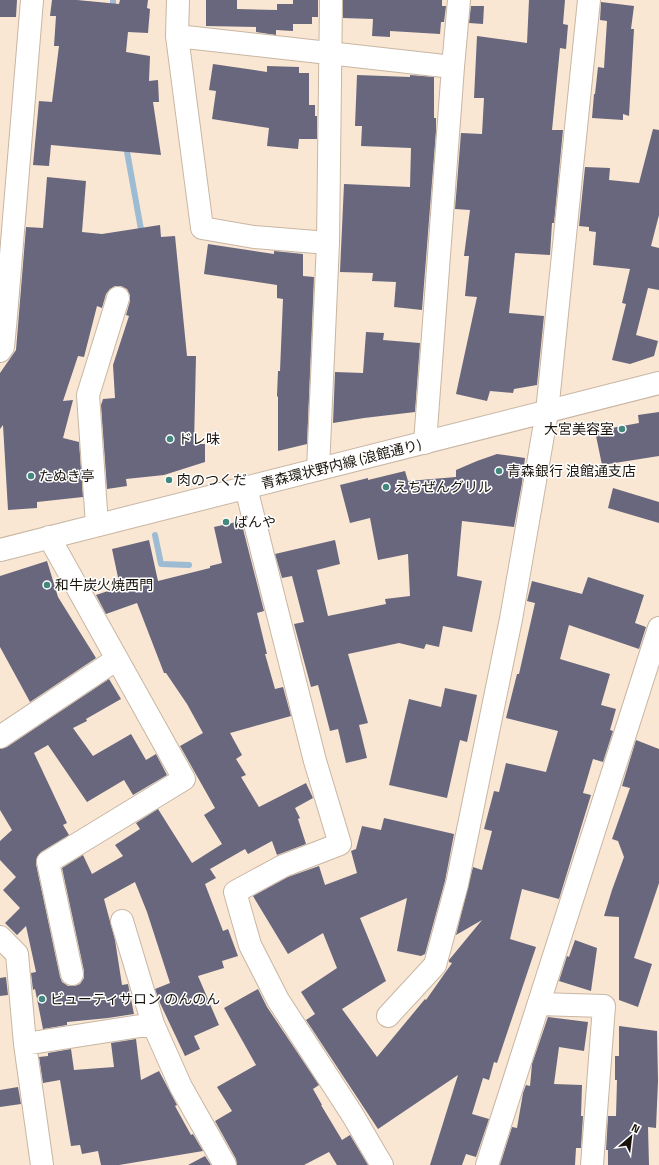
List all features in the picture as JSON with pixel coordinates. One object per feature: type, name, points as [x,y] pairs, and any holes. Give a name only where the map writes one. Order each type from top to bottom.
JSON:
[{"type":"street","points":[[0,351],[3,347],[6,316],[32,0]]},
{"type":"street","points":[[178,0],[178,36],[184,95],[202,228],[254,237],[328,243]]},
{"type":"street","points":[[318,469],[328,243],[331,0]]},
{"type":"street","points":[[425,443],[459,0]]},
{"type":"street","points":[[388,1016],[435,965],[457,884],[511,619],[547,412],[589,0]]},
{"type":"street","points":[[178,36],[453,67]]},
{"type":"street","points":[[97,525],[88,396],[118,298]]},
{"type":"street","name":"青森環状野内線 (浪館通り)","points":[[0,550],[659,384]]},
{"type":"street","points":[[246,488],[315,761],[340,844],[283,866],[235,892],[250,945],[278,1000],[352,1114],[382,1165]]},
{"type":"street","points":[[49,538],[184,779],[48,862],[72,974]]},
{"type":"street","points":[[487,1165],[539,1004],[653,669],[659,628]]},
{"type":"street","points":[[0,737],[117,659]]},
{"type":"street","points":[[122,921],[153,1024],[181,1087],[225,1165]]},
{"type":"street","points":[[0,937],[17,954],[25,1044],[42,1165]]},
{"type":"street","points":[[539,1004],[604,1006],[592,1165]]},
{"type":"street","points":[[25,1044],[153,1024]]},
{"type":"building","points":[[0,0],[17,0],[16,17],[0,17]]},
{"type":"building","points":[[52,0],[77,0],[119,4],[120,0],[148,0],[147,8],[150,9],[148,33],[128,32],[126,52],[150,56],[149,81],[158,80],[159,102],[153,102],[161,155],[51,145],[49,166],[33,165],[39,101],[52,102],[59,46],[54,46],[56,16],[50,16]]},
{"type":"building","points":[[206,0],[237,0],[237,9],[277,10],[277,4],[293,4],[293,0],[318,0],[318,17],[312,17],[312,24],[293,24],[293,31],[276,30],[276,35],[256,32],[256,27],[206,26]]},
{"type":"building","points":[[343,0],[442,0],[442,6],[446,6],[444,22],[441,22],[440,34],[390,31],[390,37],[372,36],[373,19],[343,18]]},
{"type":"building","points":[[529,0],[565,0],[563,24],[568,25],[566,49],[560,48],[552,130],[563,130],[554,223],[552,223],[550,255],[515,253],[509,313],[544,316],[537,385],[514,389],[513,393],[490,391],[487,401],[456,394],[477,297],[465,296],[469,256],[464,256],[470,210],[455,209],[461,133],[482,134],[484,98],[474,98],[477,36],[527,43]]},
{"type":"building","points":[[601,2],[634,6],[631,29],[634,29],[629,116],[623,114],[623,120],[592,118],[598,67],[604,68],[607,21],[600,20]]},
{"type":"building","points":[[471,6],[484,6],[483,24],[469,23]]},
{"type":"building","points":[[213,64],[267,72],[267,66],[299,67],[299,73],[309,73],[309,105],[315,105],[315,116],[317,116],[317,139],[299,139],[298,149],[267,146],[269,128],[212,119],[216,91],[209,90]]},
{"type":"building","points":[[357,75],[410,77],[410,75],[434,77],[434,118],[436,118],[436,131],[422,310],[394,307],[396,282],[372,281],[373,273],[340,272],[344,184],[410,187],[411,148],[361,146],[362,126],[355,126]]},
{"type":"building","points":[[653,129],[659,130],[659,215],[651,246],[659,248],[659,290],[648,288],[636,335],[658,341],[654,356],[630,364],[612,360],[626,304],[622,303],[630,269],[593,265],[596,232],[589,231],[589,227],[579,226],[585,167],[610,168],[609,180],[639,183]]},
{"type":"building","points":[[47,177],[86,181],[82,232],[102,234],[160,225],[161,237],[175,236],[187,356],[196,356],[194,444],[205,444],[205,462],[164,475],[126,479],[127,486],[107,489],[101,405],[103,399],[115,398],[113,365],[129,316],[126,315],[130,301],[130,295],[127,289],[121,286],[115,286],[106,294],[102,308],[97,306],[84,357],[78,356],[63,401],[73,400],[63,438],[79,442],[83,497],[37,502],[37,508],[8,510],[3,425],[0,429],[0,373],[16,350],[26,227],[43,228]]},
{"type":"building","points":[[208,244],[274,254],[274,251],[303,254],[303,276],[314,277],[307,444],[278,451],[277,396],[278,371],[280,371],[283,299],[277,298],[277,285],[204,274]]},
{"type":"building","points":[[366,332],[384,333],[383,340],[420,343],[415,412],[333,423],[335,372],[363,373]]},
{"type":"building","points":[[659,412],[659,456],[602,465],[595,431],[639,423],[638,415]]},
{"type":"building","points":[[497,454],[525,458],[522,483],[514,527],[462,521],[457,576],[482,581],[472,632],[443,626],[439,647],[426,644],[424,649],[399,643],[348,654],[368,723],[359,725],[367,758],[346,763],[338,729],[330,731],[318,685],[311,687],[294,624],[304,622],[292,576],[282,578],[275,554],[335,540],[340,564],[317,570],[328,616],[386,604],[385,599],[410,596],[408,554],[378,560],[370,518],[350,523],[340,485],[405,471],[408,481],[456,477],[456,470]]},
{"type":"building","points":[[613,488],[659,502],[659,523],[608,508]]},
{"type":"building","points":[[241,521],[264,611],[257,613],[267,654],[265,654],[275,689],[283,687],[291,716],[230,733],[242,755],[236,759],[246,775],[241,777],[259,807],[306,783],[313,798],[295,808],[300,818],[298,819],[306,844],[277,855],[272,841],[248,854],[245,849],[210,869],[216,878],[205,884],[223,931],[228,929],[238,956],[222,961],[224,968],[198,976],[219,1025],[194,1036],[200,1049],[185,1056],[160,1003],[155,989],[170,983],[147,912],[135,882],[104,899],[115,940],[122,985],[128,984],[134,1014],[67,1022],[67,1025],[43,1029],[35,989],[33,990],[31,973],[36,972],[26,926],[17,935],[5,923],[20,908],[3,890],[16,877],[0,860],[0,841],[12,830],[0,810],[0,749],[7,747],[109,679],[121,699],[86,719],[87,721],[73,728],[93,756],[131,734],[146,760],[156,754],[167,775],[133,795],[124,780],[87,802],[48,745],[34,753],[67,823],[63,825],[69,835],[41,852],[37,857],[36,864],[60,977],[62,982],[68,986],[75,986],[80,984],[84,978],[84,971],[62,868],[83,855],[92,874],[123,856],[115,845],[140,829],[136,823],[158,809],[192,863],[222,844],[204,815],[215,808],[180,746],[203,733],[187,704],[166,673],[164,673],[137,603],[106,614],[96,595],[120,587],[112,549],[149,540],[158,581],[210,568],[210,566],[222,563],[214,527]]},
{"type":"building","points":[[47,561],[58,597],[96,658],[30,702],[0,647],[0,576]]},
{"type":"building","points":[[588,577],[644,595],[635,623],[646,627],[639,649],[569,625],[560,659],[610,674],[601,705],[616,709],[610,730],[613,731],[603,762],[593,759],[583,793],[591,795],[559,899],[522,889],[510,939],[536,947],[497,1063],[494,1062],[489,1080],[483,1078],[472,1114],[489,1119],[476,1157],[466,1154],[462,1165],[430,1165],[458,1075],[378,1129],[306,1020],[315,1014],[301,992],[337,968],[323,933],[288,954],[253,896],[288,877],[319,866],[325,885],[357,873],[351,851],[356,849],[362,826],[381,830],[384,818],[454,834],[445,881],[425,954],[421,956],[397,951],[407,898],[360,918],[386,981],[342,1009],[377,1057],[425,999],[426,1000],[452,963],[449,962],[449,960],[482,920],[456,935],[473,867],[482,870],[492,831],[484,829],[494,791],[499,792],[506,763],[546,772],[558,731],[506,718],[517,674],[519,674],[535,603],[527,601],[532,581],[582,594]]},
{"type":"building","points":[[445,688],[477,695],[467,742],[460,740],[447,798],[389,785],[409,699],[441,707]]},
{"type":"building","points":[[636,740],[659,749],[659,883],[634,958],[652,964],[638,1007],[619,1000],[619,917],[604,916],[624,857],[618,841],[612,839],[630,788],[622,786]]},
{"type":"building","points":[[575,940],[597,948],[591,991],[559,981],[567,956],[569,957]]},
{"type":"building","points":[[6,977],[8,995],[0,996],[0,978]]},
{"type":"building","points":[[258,989],[267,1007],[319,1085],[313,1089],[342,1140],[350,1135],[368,1165],[337,1165],[329,1152],[304,1165],[237,1165],[236,1159],[215,1121],[232,1111],[217,1087],[256,1065],[224,1008]]},
{"type":"building","points":[[548,1017],[588,1022],[584,1051],[559,1047],[554,1084],[582,1085],[581,1116],[583,1116],[581,1148],[576,1148],[575,1165],[500,1165],[512,1127],[517,1128],[523,1093],[526,1085],[530,1086],[532,1064]]},
{"type":"building","points":[[619,1026],[657,1031],[658,1081],[656,1128],[648,1127],[649,1165],[608,1165],[608,1150],[606,1150],[608,1116],[616,1116],[617,1080],[615,1080],[615,1056],[619,1056]]},
{"type":"building","points":[[136,1039],[141,1080],[159,1071],[177,1105],[175,1106],[191,1135],[193,1134],[203,1151],[119,1165],[101,1165],[98,1151],[82,1154],[80,1145],[71,1146],[60,1080],[43,1083],[39,1057],[48,1056],[48,1053],[71,1049],[74,1070],[114,1067],[111,1043]]},
{"type":"building","points":[[18,1087],[21,1104],[0,1107],[0,1090]]},
{"type":"building","points":[[205,1156],[211,1165],[188,1165]]},
{"type":"waterway","points":[[113,0],[113,11]]},
{"type":"waterway","points":[[126,146],[142,235]]},
{"type":"waterway","points":[[155,535],[161,564],[189,565]]},
{"type":"place","name":"大宮美容室","points":[[622,429]]},
{"type":"place","name":"ドレ味","points":[[170,439]]},
{"type":"place","name":"青森銀行 浪館通支店","points":[[499,471]]},
{"type":"place","name":"たぬき亭","points":[[31,476]]},
{"type":"place","name":"肉のつくだ","points":[[169,480]]},
{"type":"place","name":"えちぜんグリル","points":[[386,487]]},
{"type":"place","name":"ばんや","points":[[226,522]]},
{"type":"place","name":"和牛炭火焼西門","points":[[47,585]]},
{"type":"place","name":"ビューティサロン のんのん","points":[[42,999]]}]
